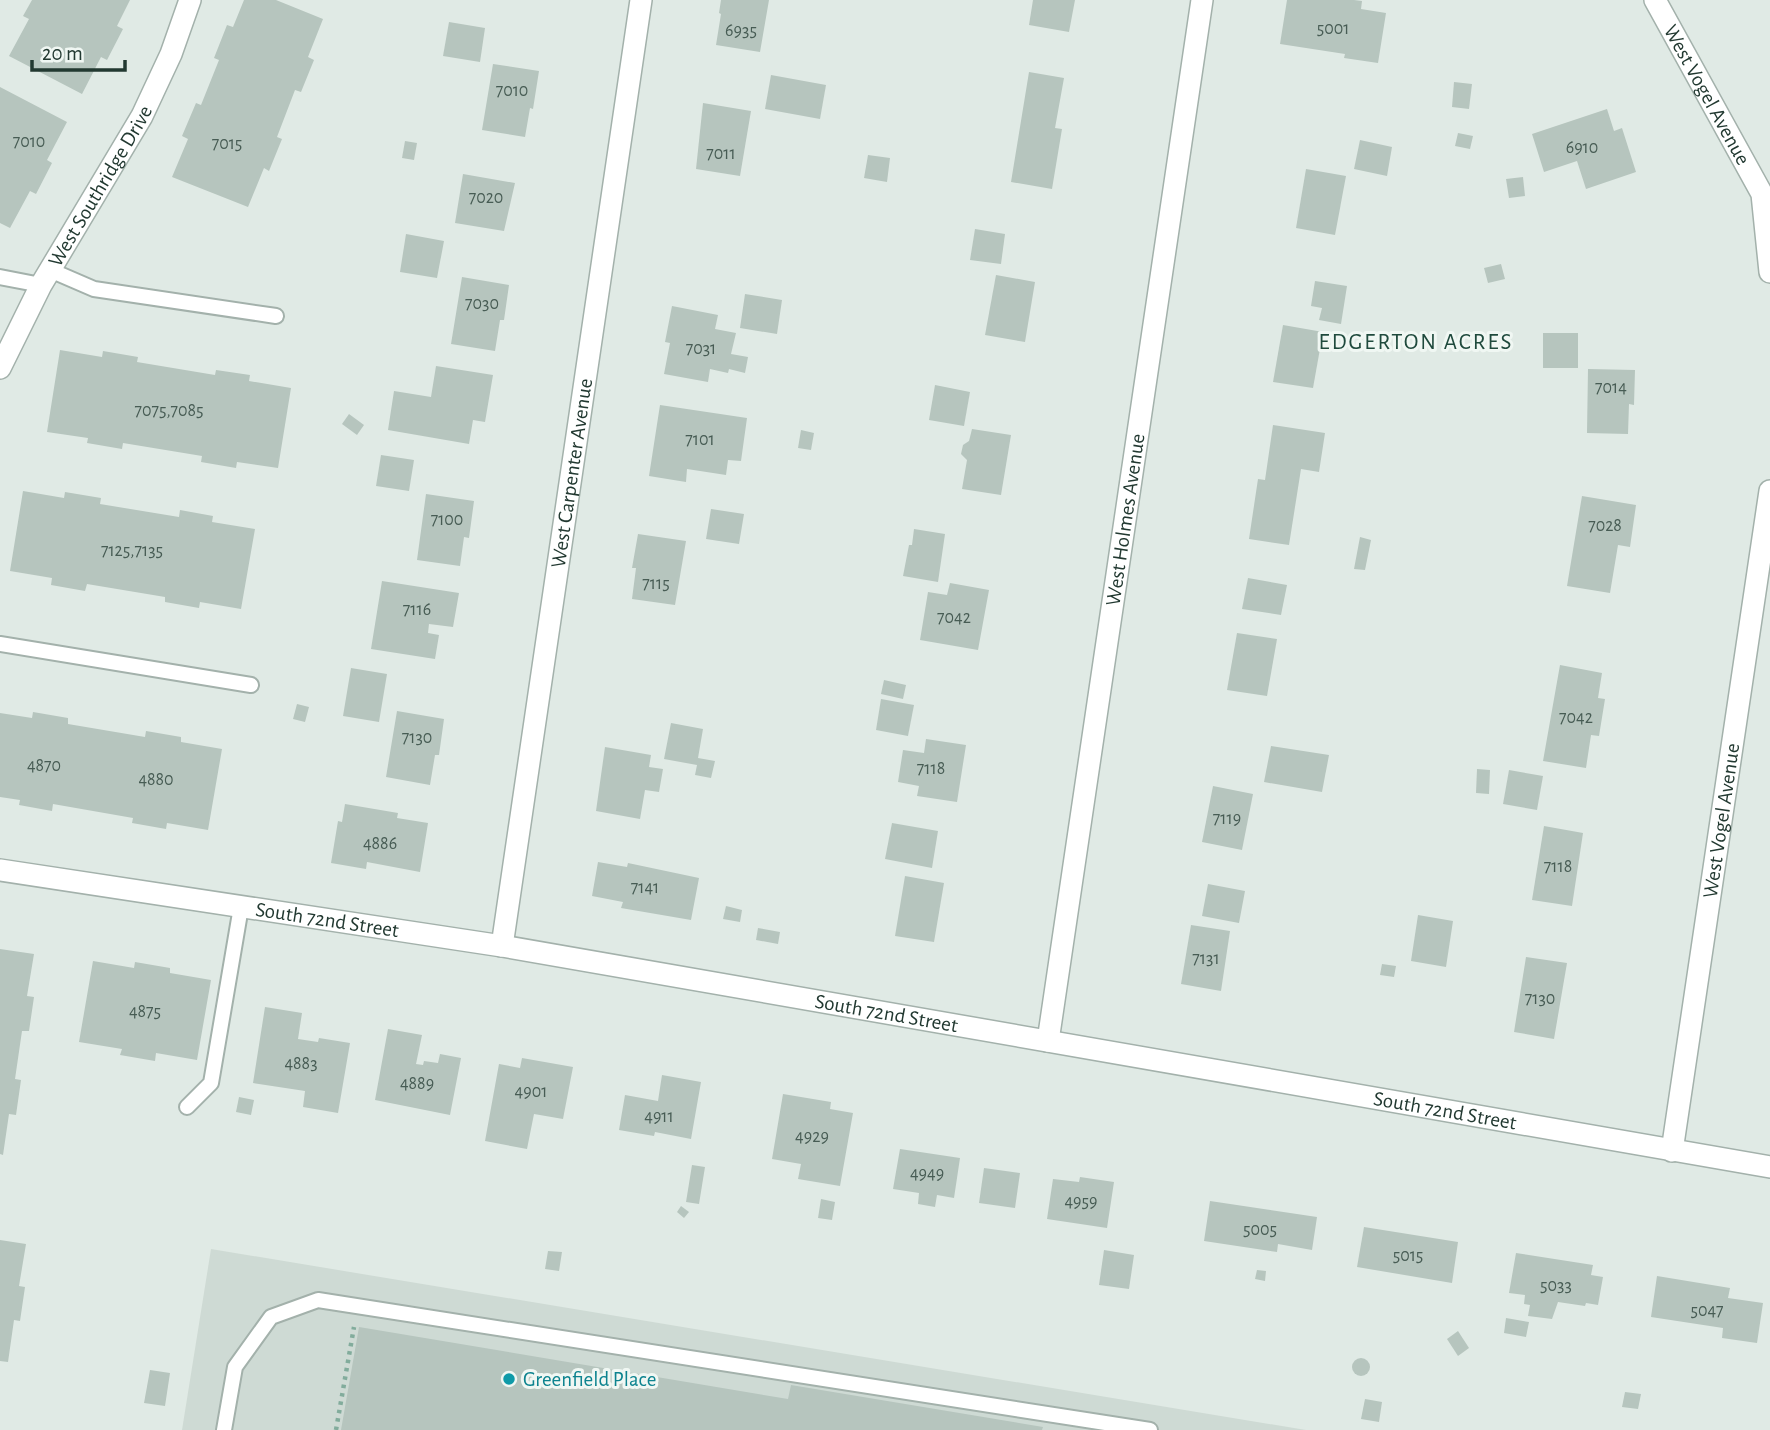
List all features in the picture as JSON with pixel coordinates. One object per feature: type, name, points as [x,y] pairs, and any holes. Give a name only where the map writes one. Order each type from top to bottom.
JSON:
[{"type":"street","name":"West Southridge Drive","points":[[0,368],[45,277],[142,116],[171,54],[190,0]]},
{"type":"street","name":"West Carpenter Avenue","points":[[502,946],[642,0]]},
{"type":"street","name":"West Holmes Avenue","points":[[1048,1041],[1202,0]]},
{"type":"street","name":"West Vogel Avenue","points":[[1655,0],[1762,194],[1770,272]]},
{"type":"street","name":"West Vogel Avenue","points":[[1672,1151],[1770,491]]},
{"type":"street","name":"South 72nd Street","points":[[0,870],[502,946],[1770,1167]]},
{"type":"lane","points":[[0,277],[45,277],[94,289],[276,316]]},
{"type":"lane","points":[[0,643],[251,685]]},
{"type":"lane","points":[[187,1107],[211,1083],[241,906]]},
{"type":"lane","points":[[224,1430],[235,1367],[271,1317],[318,1300],[1150,1430]]},
{"type":"path","points":[[336,1430],[357,1306]]},
{"type":"shaded area","points":[[211,1249],[1306,1430],[182,1430]]},
{"type":"building","points":[[32,0],[130,0],[117,26],[123,29],[107,60],[101,57],[82,94],[9,56],[29,19],[23,16]]},
{"type":"building","points":[[244,0],[276,0],[323,19],[308,57],[314,60],[301,92],[295,90],[277,137],[282,139],[269,171],[264,168],[248,207],[172,177],[188,139],[182,136],[196,103],[201,105],[219,60],[214,58],[227,25],[233,27]]},
{"type":"building","points":[[721,0],[769,0],[760,52],[716,45]]},
{"type":"building","points":[[1033,0],[1075,0],[1069,32],[1029,25]]},
{"type":"building","points":[[1287,0],[1362,1],[1361,9],[1386,13],[1378,63],[1344,58],[1345,54],[1280,44]]},
{"type":"building","points":[[449,22],[485,28],[480,62],[443,56]]},
{"type":"building","points":[[493,64],[539,71],[525,137],[482,130]]},
{"type":"building","points":[[1029,72],[1064,78],[1055,128],[1062,129],[1052,189],[1011,182]]},
{"type":"building","points":[[771,75],[826,85],[820,119],[765,109]]},
{"type":"building","points":[[1454,82],[1472,84],[1469,109],[1452,107]]},
{"type":"building","points":[[0,87],[67,122],[47,160],[52,163],[36,194],[30,191],[10,228],[0,223]]},
{"type":"building","points":[[703,103],[751,111],[740,176],[696,169]]},
{"type":"building","points":[[1607,109],[1614,131],[1622,128],[1636,172],[1586,189],[1577,161],[1544,172],[1532,134]]},
{"type":"building","points":[[1458,133],[1473,136],[1470,149],[1455,146]]},
{"type":"building","points":[[1360,140],[1392,147],[1387,176],[1354,169]]},
{"type":"building","points":[[405,141],[417,143],[414,160],[402,158]]},
{"type":"building","points":[[868,155],[890,158],[887,182],[864,178]]},
{"type":"building","points":[[1306,169],[1346,176],[1335,235],[1296,228]]},
{"type":"building","points":[[463,174],[515,183],[504,231],[455,223]]},
{"type":"building","points":[[1523,177],[1525,196],[1509,198],[1506,179]]},
{"type":"building","points":[[975,229],[1005,234],[1001,264],[970,260]]},
{"type":"building","points":[[406,234],[444,241],[437,278],[400,272]]},
{"type":"building","points":[[1501,264],[1505,279],[1488,283],[1484,268]]},
{"type":"building","points":[[996,275],[1035,282],[1025,342],[985,335]]},
{"type":"building","points":[[462,277],[509,285],[504,320],[500,320],[495,351],[451,344]]},
{"type":"building","points":[[1315,281],[1347,286],[1341,324],[1319,320],[1322,308],[1311,306]]},
{"type":"building","points":[[745,294],[782,300],[777,334],[740,328]]},
{"type":"building","points":[[672,306],[718,315],[715,329],[736,333],[731,354],[748,357],[745,373],[729,369],[728,373],[710,369],[708,382],[664,374],[670,343],[665,342]]},
{"type":"building","points":[[1283,325],[1323,332],[1313,388],[1273,382]]},
{"type":"building","points":[[1543,333],[1578,333],[1578,368],[1543,368]]},
{"type":"building","points":[[60,350],[102,357],[103,351],[138,357],[137,362],[215,375],[216,370],[250,375],[249,381],[291,388],[278,468],[237,462],[236,468],[201,462],[202,456],[123,443],[122,449],[87,443],[88,438],[47,432]]},
{"type":"building","points":[[436,366],[493,375],[485,422],[473,420],[469,444],[388,430],[394,391],[431,397]]},
{"type":"building","points":[[1588,369],[1635,370],[1634,405],[1629,404],[1628,434],[1587,433]]},
{"type":"building","points":[[935,385],[970,392],[964,426],[929,420]]},
{"type":"building","points":[[660,405],[747,418],[741,461],[728,460],[726,475],[687,469],[686,482],[649,476]]},
{"type":"building","points":[[349,414],[364,425],[357,435],[342,424]]},
{"type":"building","points":[[1273,425],[1325,433],[1319,472],[1301,469],[1289,545],[1249,539],[1258,479],[1265,480]]},
{"type":"building","points":[[972,429],[1011,435],[1001,495],[962,489],[967,460],[961,454]]},
{"type":"building","points":[[801,430],[814,433],[811,450],[798,448]]},
{"type":"building","points":[[381,455],[414,460],[409,491],[376,486]]},
{"type":"building","points":[[23,491],[64,498],[65,492],[101,498],[100,504],[179,517],[180,510],[213,516],[212,522],[255,529],[241,609],[200,602],[199,608],[165,602],[165,597],[87,584],[85,591],[51,585],[52,578],[10,571]]},
{"type":"building","points":[[426,494],[474,501],[469,538],[464,537],[460,566],[417,560]]},
{"type":"building","points":[[1582,496],[1636,505],[1630,547],[1618,545],[1610,593],[1567,586]]},
{"type":"building","points":[[711,509],[744,514],[739,544],[706,539]]},
{"type":"building","points":[[914,529],[945,534],[938,582],[903,576]]},
{"type":"building","points":[[638,534],[686,541],[675,605],[632,599],[636,568],[632,568]]},
{"type":"building","points":[[1360,537],[1371,540],[1365,570],[1354,569]]},
{"type":"building","points":[[1248,578],[1287,585],[1281,615],[1242,609]]},
{"type":"building","points":[[382,581],[459,593],[453,627],[429,624],[428,633],[439,635],[435,659],[371,649]]},
{"type":"building","points":[[950,583],[989,590],[978,650],[920,640],[928,592],[947,595]]},
{"type":"building","points":[[1237,633],[1277,639],[1267,696],[1227,690]]},
{"type":"building","points":[[1560,665],[1602,673],[1598,698],[1605,699],[1599,736],[1591,735],[1586,768],[1543,761]]},
{"type":"building","points":[[351,668],[387,674],[379,722],[343,716]]},
{"type":"building","points":[[884,680],[906,685],[903,699],[881,694]]},
{"type":"building","points":[[881,699],[914,705],[908,736],[876,730]]},
{"type":"building","points":[[297,704],[309,707],[305,722],[293,719]]},
{"type":"building","points":[[397,711],[444,719],[439,755],[435,755],[430,785],[386,777]]},
{"type":"building","points":[[33,712],[68,718],[68,724],[145,737],[146,731],[181,737],[181,742],[222,749],[208,830],[167,823],[166,829],[132,823],[133,818],[53,804],[52,811],[19,805],[20,800],[0,797],[0,713],[32,718]]},
{"type":"building","points":[[671,723],[703,729],[698,758],[715,761],[711,778],[695,775],[697,765],[664,759]]},
{"type":"building","points":[[926,739],[966,745],[957,802],[917,796],[919,786],[898,782],[903,750],[924,753]]},
{"type":"building","points":[[1271,746],[1329,755],[1322,792],[1264,782]]},
{"type":"building","points":[[605,747],[651,755],[649,767],[663,769],[659,792],[645,790],[640,819],[596,811]]},
{"type":"building","points":[[1477,769],[1490,770],[1489,794],[1476,793]]},
{"type":"building","points":[[1509,770],[1543,776],[1537,810],[1503,804]]},
{"type":"building","points":[[1213,786],[1253,794],[1242,850],[1202,842]]},
{"type":"building","points":[[345,804],[398,813],[397,818],[428,823],[420,872],[367,862],[366,869],[331,863],[338,821],[342,822]]},
{"type":"building","points":[[892,823],[938,831],[932,868],[885,859]]},
{"type":"building","points":[[1544,826],[1583,833],[1572,906],[1532,900]]},
{"type":"building","points":[[598,862],[627,867],[628,863],[699,878],[691,920],[621,908],[623,902],[592,896]]},
{"type":"building","points":[[905,876],[944,883],[934,942],[895,936]]},
{"type":"building","points":[[1208,884],[1245,891],[1239,923],[1202,916]]},
{"type":"building","points":[[726,906],[742,910],[740,922],[723,919]]},
{"type":"building","points":[[1418,915],[1453,921],[1446,967],[1411,961]]},
{"type":"building","points":[[1191,925],[1230,931],[1221,991],[1181,984]]},
{"type":"building","points":[[758,928],[780,932],[778,944],[756,940]]},
{"type":"building","points":[[0,949],[34,954],[27,996],[34,997],[29,1031],[22,1031],[15,1079],[21,1080],[16,1115],[9,1114],[3,1155],[0,1154]]},
{"type":"building","points":[[1526,957],[1567,963],[1554,1039],[1514,1032]]},
{"type":"building","points":[[93,961],[134,968],[135,962],[170,968],[170,973],[211,980],[197,1060],[156,1053],[155,1061],[120,1055],[122,1049],[79,1042]]},
{"type":"building","points":[[1382,964],[1396,966],[1394,977],[1380,975]]},
{"type":"building","points":[[265,1007],[302,1013],[298,1039],[318,1042],[319,1038],[350,1043],[338,1113],[303,1107],[305,1091],[253,1083]]},
{"type":"building","points":[[388,1029],[422,1035],[416,1064],[423,1065],[424,1061],[438,1063],[440,1054],[461,1058],[450,1115],[375,1100]]},
{"type":"building","points":[[522,1058],[573,1067],[563,1119],[534,1114],[527,1149],[485,1141],[499,1064],[520,1068]]},
{"type":"building","points":[[662,1075],[701,1082],[691,1139],[655,1132],[654,1136],[619,1130],[625,1095],[658,1101]]},
{"type":"building","points":[[783,1094],[831,1102],[830,1109],[853,1113],[840,1186],[798,1179],[801,1164],[772,1159]]},
{"type":"building","points":[[239,1097],[254,1100],[251,1115],[236,1112]]},
{"type":"building","points":[[900,1149],[960,1158],[954,1198],[937,1195],[935,1207],[918,1204],[919,1193],[893,1189]]},
{"type":"building","points":[[692,1165],[705,1167],[699,1204],[686,1202]]},
{"type":"building","points":[[984,1168],[1020,1173],[1015,1208],[979,1203]]},
{"type":"building","points":[[1080,1177],[1114,1182],[1107,1228],[1047,1219],[1053,1179],[1079,1182]]},
{"type":"building","points":[[821,1199],[835,1202],[832,1220],[818,1218]]},
{"type":"building","points":[[1210,1201],[1317,1217],[1312,1250],[1278,1244],[1277,1252],[1204,1241]]},
{"type":"building","points":[[681,1206],[689,1212],[684,1218],[677,1212]]},
{"type":"building","points":[[1364,1227],[1458,1242],[1452,1283],[1357,1267]]},
{"type":"building","points":[[0,1240],[26,1244],[19,1286],[25,1287],[20,1321],[14,1320],[8,1362],[0,1361]]},
{"type":"building","points":[[1104,1250],[1134,1255],[1129,1289],[1099,1285]]},
{"type":"building","points":[[548,1251],[562,1252],[559,1271],[545,1269]]},
{"type":"building","points":[[1516,1253],[1593,1265],[1591,1275],[1603,1277],[1598,1305],[1558,1302],[1552,1319],[1528,1316],[1530,1305],[1524,1304],[1525,1295],[1509,1293]]},
{"type":"building","points":[[1257,1270],[1266,1271],[1265,1281],[1255,1279]]},
{"type":"building","points":[[1657,1276],[1730,1288],[1728,1298],[1763,1303],[1757,1343],[1722,1338],[1723,1328],[1651,1317]]},
{"type":"building","points":[[1506,1318],[1529,1322],[1526,1337],[1504,1333]]},
{"type":"building","name":"Greenfield Place","points":[[359,1327],[788,1399],[791,1385],[1043,1427],[1042,1430],[341,1430]]},
{"type":"building","points":[[1458,1331],[1469,1348],[1458,1356],[1447,1339]]},
{"type":"building","points":[[1357,1358],[1365,1358],[1370,1367],[1368,1374],[1357,1376],[1352,1371],[1352,1363]]},
{"type":"building","points":[[150,1370],[170,1373],[165,1406],[144,1403]]},
{"type":"building","points":[[1625,1392],[1641,1394],[1638,1409],[1622,1407]]},
{"type":"building","points":[[1365,1399],[1382,1402],[1379,1422],[1361,1419]]},
{"type":"place","name":"Greenfield Place","points":[[509,1379]]},
{"type":"district","name":"EDGERTON ACRES","points":[[1416,341]]}]
